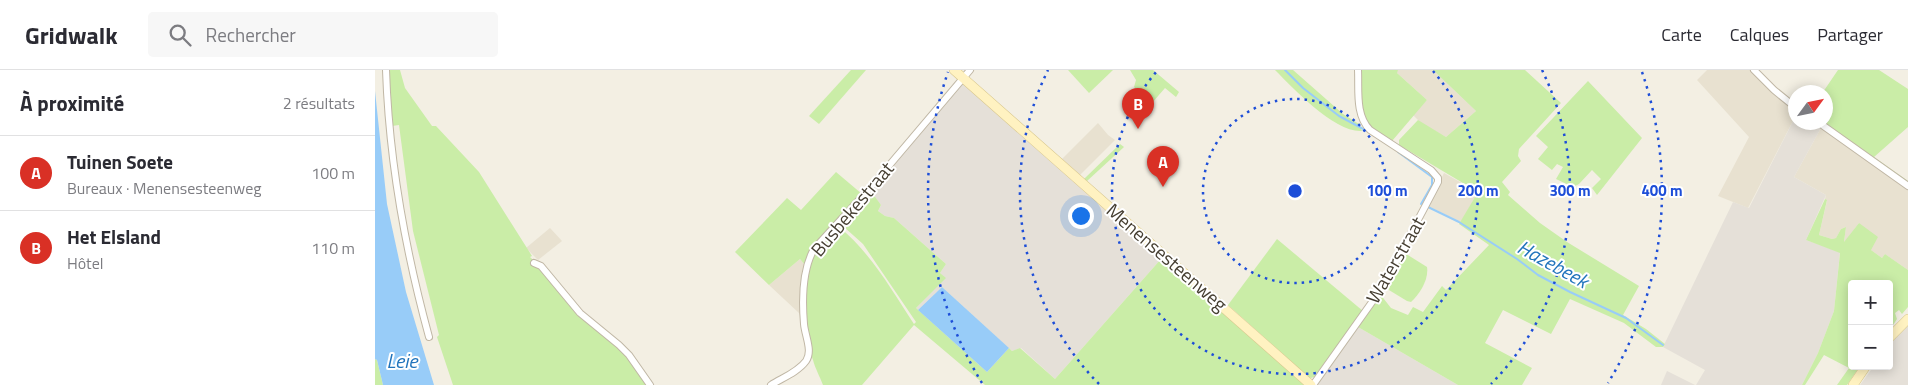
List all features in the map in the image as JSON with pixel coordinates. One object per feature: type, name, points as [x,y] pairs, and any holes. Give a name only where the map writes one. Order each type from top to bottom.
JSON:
[{"type":"street","points":[[386,70],[387,107],[397,194],[415,287],[429,337]]},
{"type":"street","name":"Menensesteenweg","points":[[954,70],[1312,385]]},
{"type":"street","name":"Busbekestraat","points":[[771,385],[801,366],[810,353],[804,324],[805,286],[809,257],[814,249],[870,188],[970,70]]},
{"type":"street","name":"Waterstraat","points":[[1312,385],[1382,288],[1438,182],[1437,176],[1431,170],[1370,130],[1364,123],[1360,109],[1359,70]]},
{"type":"street","points":[[1755,70],[1788,101]]},
{"type":"street","points":[[1829,130],[1908,186]]},
{"type":"street","points":[[534,263],[541,266],[580,313],[629,355],[650,385]]},
{"type":"street","points":[[1893,334],[1908,319]]},
{"type":"street","points":[[1853,385],[1863,370]]},
{"type":"shaded area","points":[[1398,70],[1433,70],[1476,111],[1446,137],[1421,123],[1413,115],[1427,100],[1396,72]]},
{"type":"shaded area","points":[[1707,70],[1751,70],[1766,86],[1788,104],[1788,130],[1748,208],[1718,196],[1749,137],[1697,80]]},
{"type":"shaded area","points":[[963,83],[1161,259],[1055,379],[1021,348],[1012,351],[942,287],[918,310],[916,308],[945,278],[940,273],[946,264],[894,218],[885,216],[878,211],[881,205],[870,191]]},
{"type":"shaded area","points":[[1098,123],[1115,140],[1080,175],[1062,159]]},
{"type":"shaded area","points":[[1788,130],[1820,130],[1794,177],[1826,195],[1806,240],[1840,252],[1834,311],[1818,353],[1802,385],[1696,385],[1705,370],[1663,347],[1733,202],[1749,208]]},
{"type":"shaded area","points":[[1820,130],[1824,130],[1908,189],[1908,270],[1885,254],[1882,258],[1871,250],[1859,223],[1844,243],[1846,227],[1841,229],[1836,238],[1832,239],[1819,235],[1827,201],[1825,199],[1826,195],[1794,177]]},
{"type":"shaded area","points":[[1444,173],[1478,192],[1461,222],[1428,206]]},
{"type":"shaded area","points":[[550,228],[562,241],[538,260],[526,248]]},
{"type":"shaded area","points":[[800,259],[805,265],[802,320],[799,313],[769,285]]},
{"type":"shaded area","points":[[1908,326],[1908,385],[1860,385],[1871,370],[1893,370],[1893,341]]},
{"type":"shaded area","points":[[1358,327],[1458,385],[1317,385]]},
{"type":"shaded area","points":[[1667,371],[1695,385],[1661,385]]},
{"type":"green space","points":[[389,70],[400,70],[405,88],[432,126],[436,126],[479,172],[532,256],[530,257],[542,268],[578,314],[626,355],[648,385],[453,385],[437,337],[439,335],[413,231],[399,125],[392,126]]},
{"type":"green space","points":[[851,70],[866,70],[819,124],[809,116]]},
{"type":"green space","points":[[1068,70],[1113,70],[1089,93]]},
{"type":"green space","points":[[1130,70],[1153,70],[1179,92],[1176,97],[1165,88],[1152,103],[1134,87],[1136,80]]},
{"type":"green space","points":[[1275,70],[1293,70],[1343,114],[1359,124],[1362,131],[1351,130],[1327,117],[1303,98]]},
{"type":"green space","points":[[1360,70],[1398,70],[1397,73],[1427,100],[1392,141],[1367,125],[1362,110]]},
{"type":"green space","points":[[1433,70],[1525,70],[1561,103],[1519,149],[1518,156],[1521,161],[1502,182],[1510,192],[1508,195],[1540,223],[1567,242],[1639,286],[1623,315],[1646,329],[1665,344],[1663,347],[1656,347],[1624,323],[1570,299],[1551,334],[1503,310],[1485,343],[1532,368],[1522,385],[1458,385],[1358,327],[1380,294],[1391,308],[1408,315],[1413,307],[1423,312],[1442,286],[1446,290],[1489,245],[1459,224],[1478,192],[1399,145],[1399,140],[1418,120],[1446,137],[1476,111]]},
{"type":"green space","points":[[1838,70],[1879,70],[1908,89],[1908,127],[1874,157],[1908,181],[1908,184],[1832,130],[1833,85],[1828,85]]},
{"type":"green space","points":[[1588,81],[1642,138],[1597,195],[1592,188],[1601,179],[1592,170],[1579,184],[1573,187],[1556,179],[1563,167],[1557,164],[1552,170],[1538,159],[1548,147],[1536,136]]},
{"type":"green space","points":[[1120,144],[1124,147],[1087,181],[1084,179]]},
{"type":"green space","points":[[836,172],[862,194],[828,231],[805,265],[800,259],[769,285],[735,252],[787,198],[801,210]]},
{"type":"green space","points":[[873,194],[881,205],[878,211],[885,216],[894,218],[946,264],[940,273],[946,278],[916,308],[987,372],[1009,348],[1012,351],[1020,348],[1055,379],[1161,259],[1268,351],[1304,385],[985,385],[914,325],[862,385],[823,385],[814,363],[808,336],[806,289],[811,261],[815,252],[838,226],[861,248],[889,285],[914,324],[916,322],[863,244],[844,227]]},
{"type":"green space","points":[[1825,199],[1827,200],[1819,235],[1832,239],[1836,238],[1841,229],[1846,227],[1844,242],[1859,223],[1878,237],[1871,250],[1882,258],[1885,254],[1908,270],[1908,307],[1902,314],[1899,310],[1895,313],[1897,319],[1893,325],[1893,280],[1848,280],[1848,367],[1824,355],[1805,385],[1802,385],[1818,353],[1834,311],[1840,253],[1806,240]]},
{"type":"green space","points":[[1277,239],[1363,311],[1314,377],[1311,378],[1228,305]]},
{"type":"green space","points":[[1403,252],[1427,267],[1427,276],[1423,286],[1411,302],[1384,287]]},
{"type":"green space","points":[[375,359],[377,360],[383,385],[375,385]]},
{"type":"green space","points":[[1848,369],[1857,370],[1847,385],[1837,385]]},
{"type":"water","name":"Leie","points":[[375,91],[387,204],[406,292],[434,385],[383,385],[377,360],[375,359]]},
{"type":"water","points":[[942,287],[1009,348],[987,372],[918,310]]},
{"type":"waterway","name":"Hazebeek","points":[[1285,70],[1303,88],[1339,116],[1367,131]]},
{"type":"waterway","name":"Hazebeek","points":[[1398,152],[1432,177],[1432,185],[1421,204]]},
{"type":"waterway","name":"Hazebeek","points":[[1428,207],[1459,222],[1517,259],[1538,275],[1626,318],[1663,345]]},
{"type":"place","name":"Het Elsland","points":[[1138,129]]},
{"type":"place","name":"Tuinen Soete","points":[[1163,187]]}]
